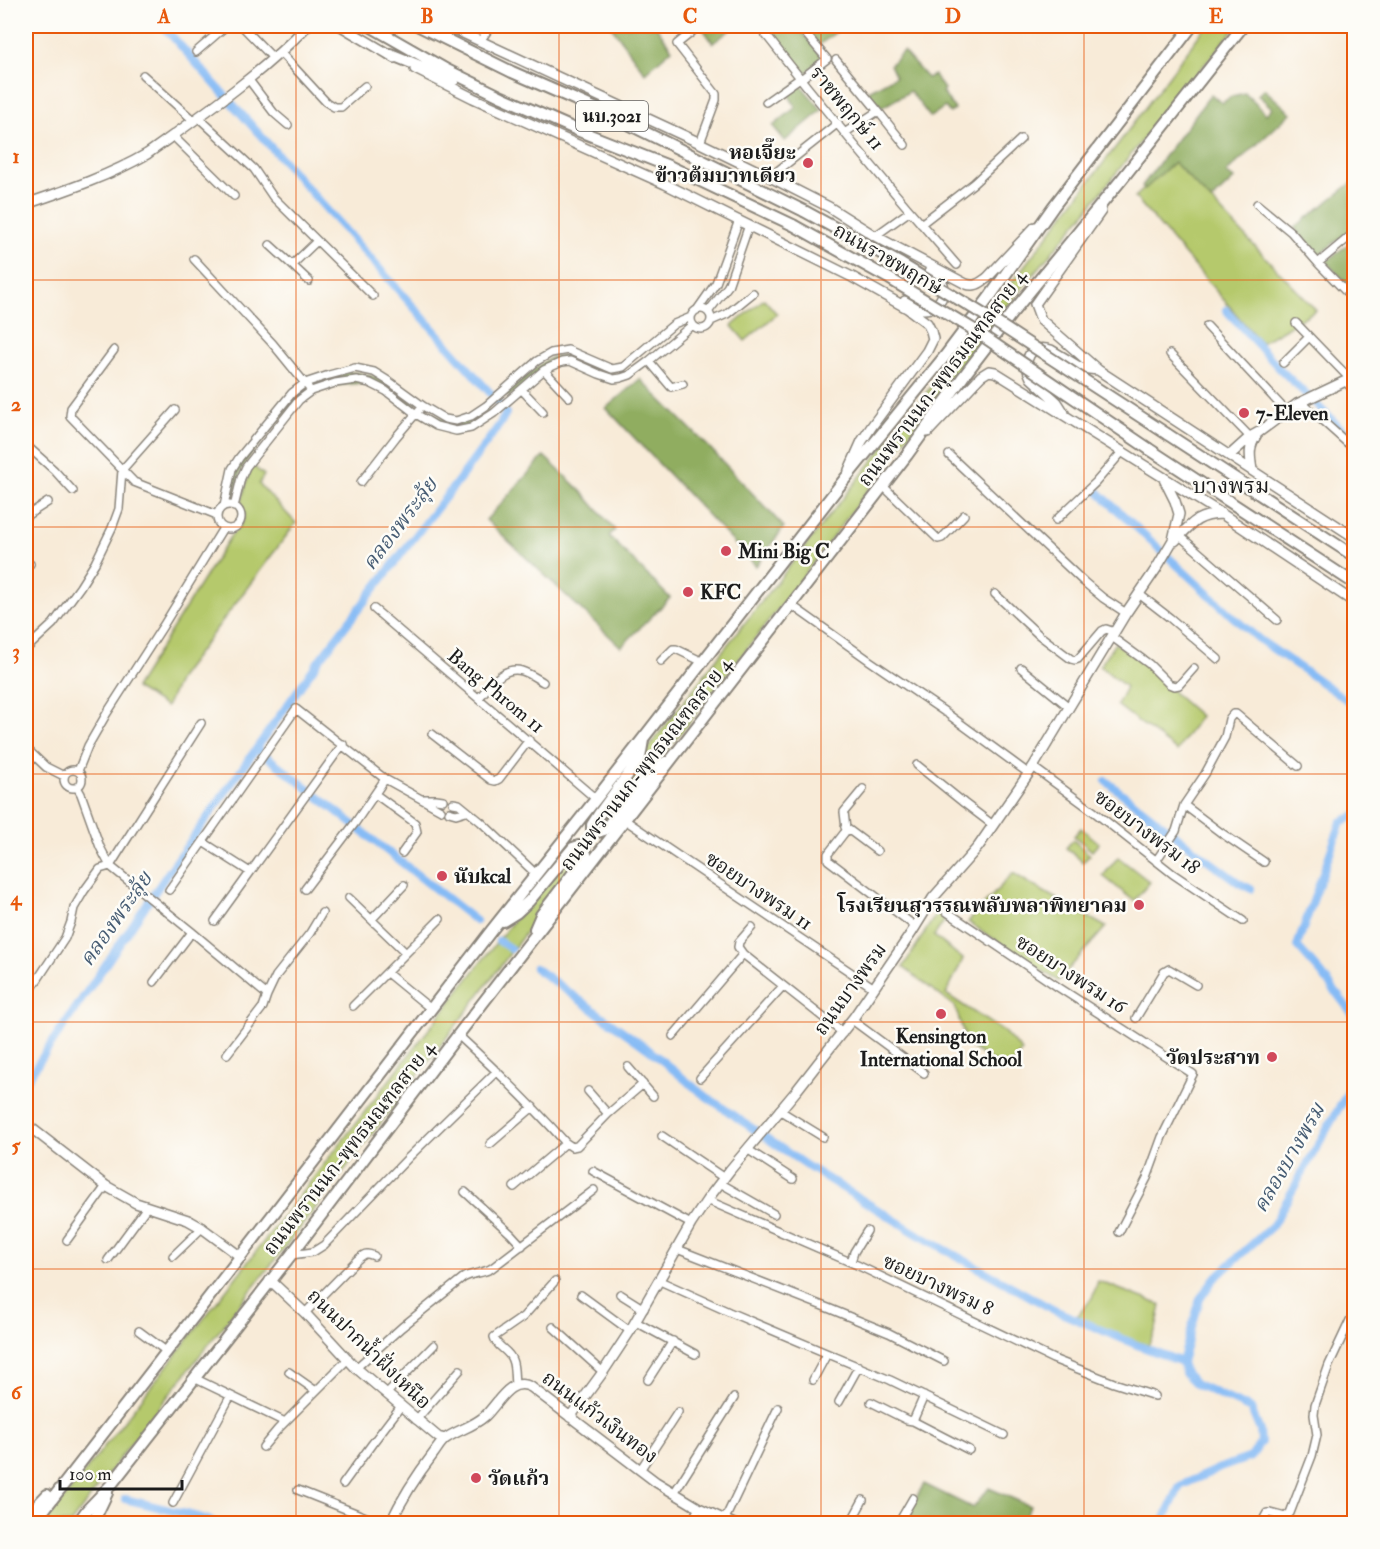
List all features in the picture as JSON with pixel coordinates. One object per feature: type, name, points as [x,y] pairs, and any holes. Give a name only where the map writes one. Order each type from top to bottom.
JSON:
[{"type":"main road","points":[[26,204],[136,161],[219,104],[249,80],[307,26]]},
{"type":"main road","name":"ถนนราชพฤกษ์","points":[[340,26],[473,98],[665,184],[749,225],[852,277],[927,322],[933,339],[927,351],[862,441],[844,480]]},
{"type":"main road","name":"ถนนราชพฤกษ์","points":[[370,26],[447,70],[502,97],[671,167],[793,225],[890,279],[971,328],[1354,583]]},
{"type":"main road","name":"ถนนราชพฤกษ์","points":[[419,26],[512,72],[659,139],[804,211],[901,264],[986,316],[1354,555]]},
{"type":"main road","name":"ถนนราชพฤกษ์","points":[[448,26],[770,177],[971,286],[978,285],[987,278],[1053,207]]},
{"type":"main road","name":"ถนนพรานนก-พุทธมณฑลสาย 4","points":[[33,1524],[495,926],[844,480],[945,356],[1053,207],[1192,26]]},
{"type":"main road","name":"ถนนพรานนก-พุทธมณฑลสาย 4","points":[[77,1524],[111,1485],[291,1255],[458,1035],[907,455],[1012,313],[1243,26]]},
{"type":"main road","points":[[390,54],[502,97]]},
{"type":"main road","points":[[1122,179],[1035,304],[1041,320],[1098,370],[1353,533]]},
{"type":"main road","points":[[852,277],[920,308],[932,307],[942,298],[943,285],[936,274],[878,237]]},
{"type":"main road","points":[[1065,415],[1057,402],[1031,378],[1026,364],[1030,354],[1040,348],[1045,348],[1081,368],[1098,370]]},
{"type":"main road","points":[[907,455],[985,373],[989,371],[1001,374],[1222,514],[1354,602]]},
{"type":"main road","points":[[1230,456],[1250,437],[1286,411],[1350,380]]},
{"type":"main road","points":[[1252,470],[1251,445],[1259,432]]},
{"type":"main road","name":"ถนนบางพรม","points":[[1163,477],[1179,514],[1177,527],[1167,551]]},
{"type":"main road","name":"ถนนบางพรม","points":[[570,1417],[636,1322],[707,1200],[843,1033],[931,901],[978,847],[1030,770],[1126,613],[1167,551],[1192,524],[1203,516],[1222,514]]},
{"type":"main road","points":[[1329,539],[1345,541],[1354,547]]},
{"type":"main road","points":[[643,738],[639,759],[592,825],[595,832],[604,830],[637,788],[663,763],[673,758]]},
{"type":"main road","points":[[495,926],[516,913],[573,848],[584,847],[586,850],[584,859],[541,915],[531,942]]},
{"type":"main road","points":[[26,1124],[106,1186],[136,1203],[188,1220],[241,1257]]},
{"type":"main road","name":"ถนนปากน้ำฝั่งเหนือ","points":[[270,1280],[305,1312],[356,1368],[416,1420],[438,1437],[445,1439]]},
{"type":"main road","name":"ถนนแก้วเงินทอง","points":[[390,1524],[407,1491],[445,1439],[482,1419],[515,1384],[525,1384],[531,1387],[674,1493],[699,1508],[734,1524]]},
{"type":"main road","points":[[26,1517],[62,1484]]},
{"type":"main road","points":[[90,1524],[111,1485]]},
{"type":"street","points":[[196,52],[226,26]]},
{"type":"street","points":[[242,26],[334,107],[340,107],[365,86]]},
{"type":"street","points":[[480,41],[491,26]]},
{"type":"street","points":[[687,26],[692,32],[677,44],[716,94],[716,100],[700,143]]},
{"type":"street","name":"ราชพฤกษ์ 11","points":[[759,26],[800,79],[957,265]]},
{"type":"street","points":[[766,102],[827,59],[799,26]]},
{"type":"street","points":[[836,60],[905,145]]},
{"type":"street","points":[[143,75],[254,169],[270,193],[373,296]]},
{"type":"street","points":[[249,80],[274,113],[288,125]]},
{"type":"street","points":[[846,132],[878,111]]},
{"type":"street","points":[[770,177],[838,123]]},
{"type":"street","points":[[173,136],[234,196]]},
{"type":"street","points":[[921,224],[974,183],[1021,139]]},
{"type":"street","points":[[1257,204],[1291,232],[1354,300]]},
{"type":"street","points":[[878,237],[910,211]]},
{"type":"street","points":[[224,506],[234,507],[240,514],[239,523],[232,529],[223,528],[217,521],[217,515],[224,506],[232,469],[292,393],[305,383],[355,368],[371,371],[445,419],[456,421],[471,417],[488,405],[537,361],[551,353],[568,350],[612,369],[623,367],[674,324],[691,317],[697,310],[716,283],[739,220]]},
{"type":"street","points":[[708,312],[728,286],[749,225]]},
{"type":"street","points":[[1318,262],[1354,233]]},
{"type":"street","points":[[292,265],[317,241]]},
{"type":"street","points":[[270,245],[309,281]]},
{"type":"street","points":[[194,259],[273,344],[311,392]]},
{"type":"street","points":[[711,321],[727,314],[753,293]]},
{"type":"street","points":[[691,317],[692,325],[697,329],[705,329],[709,326],[710,314],[702,309],[697,310]]},
{"type":"street","points":[[1296,323],[1350,380],[1354,391]]},
{"type":"street","points":[[234,507],[246,467],[299,400],[311,392],[335,383],[356,380],[370,383],[386,391],[436,426],[456,431],[471,429],[495,412],[544,370],[562,362],[570,362],[598,374],[614,379],[621,378],[630,375],[649,361],[692,325]]},
{"type":"street","points":[[1207,326],[1286,411]]},
{"type":"street","points":[[1283,363],[1309,337]]},
{"type":"street","points":[[114,350],[71,408],[70,416],[134,482],[217,515]]},
{"type":"street","points":[[1170,354],[1250,437]]},
{"type":"street","points":[[631,360],[639,368]]},
{"type":"street","points":[[649,361],[671,387],[683,384]]},
{"type":"street","points":[[544,370],[569,397]]},
{"type":"street","points":[[522,390],[543,412]]},
{"type":"street","points":[[499,394],[506,402]]},
{"type":"street","points":[[1299,403],[1307,407],[1354,449]]},
{"type":"street","points":[[488,405],[495,412]]},
{"type":"street","points":[[361,482],[423,406]]},
{"type":"street","points":[[26,649],[54,624],[95,563],[110,534],[119,509],[122,470],[175,410]]},
{"type":"street","points":[[26,447],[54,470],[74,491]]},
{"type":"street","points":[[1056,520],[1091,488],[1122,452]]},
{"type":"street","points":[[949,455],[1084,582],[1126,613]]},
{"type":"street","points":[[883,486],[938,539],[942,538],[964,514]]},
{"type":"street","points":[[26,516],[48,502]]},
{"type":"street","points":[[76,787],[81,779],[78,771],[88,746],[223,528]]},
{"type":"street","points":[[1180,536],[1277,620]]},
{"type":"street","points":[[995,594],[1039,635],[1071,659],[1078,659],[1106,629],[1149,664],[1169,684],[1179,685],[1194,668]]},
{"type":"street","points":[[1139,594],[1218,659]]},
{"type":"street","name":"ซอยบางพรม 18","points":[[790,604],[1093,812],[1156,861],[1243,921]]},
{"type":"street","name":"Bang Phrom 11","points":[[374,609],[596,799]]},
{"type":"street","points":[[661,661],[673,649],[676,649],[703,662]]},
{"type":"street","points":[[1021,668],[1069,707]]},
{"type":"street","points":[[479,698],[508,670],[521,671],[543,682]]},
{"type":"street","points":[[169,890],[296,709],[385,779],[441,810]]},
{"type":"street","points":[[1156,861],[1174,833],[1184,805],[1205,774],[1225,737],[1229,719],[1233,714],[1236,714],[1298,766]]},
{"type":"street","points":[[30,991],[65,938],[74,909],[84,891],[100,869],[110,866],[201,723]]},
{"type":"street","points":[[432,734],[495,781],[499,779],[529,740]]},
{"type":"street","points":[[215,921],[343,744]]},
{"type":"street","points":[[26,748],[46,767],[64,776]]},
{"type":"street","points":[[917,765],[993,825]]},
{"type":"street","points":[[76,787],[66,785],[64,776],[69,770],[78,771]]},
{"type":"street","points":[[305,890],[385,779]]},
{"type":"street","points":[[76,787],[81,794],[100,847],[110,866],[267,995]]},
{"type":"street","points":[[863,789],[844,812],[845,832],[828,854],[828,860],[915,927]]},
{"type":"street","points":[[375,794],[415,823],[417,832],[402,853]]},
{"type":"street","points":[[424,799],[443,800]]},
{"type":"street","points":[[453,803],[459,804],[481,822],[536,874]]},
{"type":"street","points":[[1184,805],[1264,862]]},
{"type":"street","points":[[449,812],[466,811]]},
{"type":"street","name":"ซอยบางพรม 11","points":[[625,820],[874,988]]},
{"type":"street","points":[[845,827],[877,850]]},
{"type":"street","points":[[203,842],[250,872]]},
{"type":"street","points":[[372,919],[404,885]]},
{"type":"street","points":[[349,898],[406,953]]},
{"type":"street","name":"ซอยบางพรม 16","points":[[931,901],[1193,1074],[1162,1137],[1147,1178],[1119,1232]]},
{"type":"street","points":[[227,1054],[264,1007],[276,976],[310,933],[322,913]]},
{"type":"street","points":[[353,1006],[440,919]]},
{"type":"street","points":[[752,927],[739,942],[738,947],[743,954],[843,1033]]},
{"type":"street","points":[[154,982],[192,932]]},
{"type":"street","points":[[673,1036],[743,954]]},
{"type":"street","points":[[1128,1031],[1164,972],[1169,969],[1196,985]]},
{"type":"street","points":[[387,973],[431,1009]]},
{"type":"street","points":[[699,1078],[783,986]]},
{"type":"street","points":[[852,1020],[924,1073]]},
{"type":"street","points":[[458,1035],[572,1147],[577,1146],[608,1114],[643,1084]]},
{"type":"street","points":[[628,1067],[653,1096]]},
{"type":"street","points":[[291,1255],[313,1252],[324,1245],[401,1165],[497,1071]]},
{"type":"street","points":[[588,1091],[608,1114]]},
{"type":"street","points":[[490,1143],[533,1107]]},
{"type":"street","points":[[779,1110],[822,1137]]},
{"type":"street","points":[[662,1136],[722,1181],[774,1214]]},
{"type":"street","points":[[514,1187],[566,1143]]},
{"type":"street","points":[[747,1149],[793,1179]]},
{"type":"street","points":[[593,1171],[692,1224]]},
{"type":"street","points":[[66,1240],[106,1186]]},
{"type":"street","points":[[356,1368],[463,1278],[487,1272],[594,1190]]},
{"type":"street","points":[[465,1192],[522,1246]]},
{"type":"street","name":"ซอยบางพรม 8","points":[[707,1200],[851,1262],[1053,1359],[1155,1396]]},
{"type":"street","points":[[108,1260],[147,1207]]},
{"type":"street","points":[[173,1256],[202,1228]]},
{"type":"street","points":[[851,1262],[854,1252],[867,1231]]},
{"type":"street","points":[[677,1249],[849,1316],[944,1361]]},
{"type":"street","points":[[305,1312],[365,1254],[369,1253],[374,1256]]},
{"type":"street","points":[[515,1384],[512,1359],[494,1338],[523,1317],[555,1281]]},
{"type":"street","points":[[660,1281],[859,1366],[1004,1435]]},
{"type":"street","points":[[620,1294],[644,1309]]},
{"type":"street","points":[[581,1295],[630,1331]]},
{"type":"street","points":[[1261,1524],[1267,1514],[1285,1517],[1290,1513],[1312,1456],[1317,1435],[1315,1405],[1329,1365],[1353,1314]]},
{"type":"street","points":[[636,1322],[695,1354]]},
{"type":"street","points":[[553,1327],[603,1372]]},
{"type":"street","points":[[139,1331],[166,1351]]},
{"type":"street","points":[[648,1380],[673,1341]]},
{"type":"street","points":[[386,1394],[434,1345]]},
{"type":"street","points":[[813,1380],[827,1354]]},
{"type":"street","points":[[263,1447],[348,1359]]},
{"type":"street","points":[[839,1402],[859,1366]]},
{"type":"street","points":[[416,1420],[460,1370]]},
{"type":"street","points":[[289,1372],[316,1391]]},
{"type":"street","points":[[194,1378],[285,1422]]},
{"type":"street","points":[[913,1421],[924,1396]]},
{"type":"street","points":[[173,1503],[231,1397]]},
{"type":"street","points":[[674,1493],[734,1398]]},
{"type":"street","points":[[871,1402],[969,1450]]},
{"type":"street","points":[[343,1484],[401,1406]]},
{"type":"street","points":[[725,1519],[778,1408]]},
{"type":"street","points":[[640,1470],[678,1412]]},
{"type":"street","points":[[298,1490],[383,1524]]},
{"type":"street","points":[[898,1524],[914,1498]]},
{"type":"street","points":[[850,1524],[863,1500]]},
{"type":"street","points":[[690,1524],[699,1508]]},
{"type":"green space","points":[[611,26],[656,26],[672,49],[645,73]]},
{"type":"green space","points":[[701,26],[736,26],[713,43]]},
{"type":"green space","points":[[763,26],[797,26],[823,58],[802,76]]},
{"type":"green space","points":[[803,26],[844,26],[819,45]]},
{"type":"green space","points":[[1206,26],[1237,26],[1008,305],[790,594],[670,747],[601,826],[599,824],[601,817],[637,769],[648,748],[948,365]]},
{"type":"green space","points":[[903,51],[927,78],[934,75],[944,89],[942,92],[955,109],[950,113],[945,107],[930,117],[910,91],[881,108],[867,92],[896,76],[890,65]]},
{"type":"green space","points":[[799,83],[822,110],[785,141],[773,126],[796,107],[786,91]]},
{"type":"green space","points":[[1264,89],[1291,113],[1226,173],[1234,179],[1211,201],[1174,162],[1145,189],[1142,186],[1211,94],[1222,103],[1232,96],[1245,93],[1266,114],[1272,108],[1258,95]]},
{"type":"green space","points":[[1174,162],[1316,310],[1261,343],[1135,197]]},
{"type":"green space","points":[[1354,181],[1354,227],[1318,256],[1294,228]]},
{"type":"green space","points":[[1354,239],[1354,284],[1350,287],[1326,262]]},
{"type":"green space","points":[[764,299],[777,314],[745,341],[732,326]]},
{"type":"green space","points":[[567,355],[567,359],[552,362],[543,367],[509,397],[505,393],[545,361],[552,357]]},
{"type":"green space","points":[[349,372],[379,378],[417,406],[414,409],[375,382],[316,387],[315,382]]},
{"type":"green space","points":[[640,379],[708,446],[784,527],[756,566],[606,408]]},
{"type":"green space","points":[[299,392],[302,395],[251,454],[241,470],[233,502],[228,501],[236,470],[243,457]]},
{"type":"green space","points":[[424,410],[456,422],[469,420],[487,410],[490,413],[473,424],[461,428],[447,428],[420,414]]},
{"type":"green space","points":[[544,456],[584,494],[615,530],[609,536],[670,598],[621,647],[486,520]]},
{"type":"green space","points":[[253,466],[264,475],[259,484],[296,523],[180,677],[166,707],[135,688],[230,537],[243,521],[245,514],[240,506]]},
{"type":"green space","points":[[1115,643],[1151,667],[1176,695],[1200,716],[1177,751],[1117,705],[1126,687],[1100,666]]},
{"type":"green space","points":[[1081,828],[1099,843],[1092,851],[1074,836]]},
{"type":"green space","points":[[1073,840],[1090,855],[1083,862],[1066,848]]},
{"type":"green space","points":[[578,850],[580,853],[576,862],[467,1011],[71,1523],[44,1524],[513,921]]},
{"type":"green space","points":[[1118,857],[1150,882],[1134,901],[1103,876]]},
{"type":"green space","points":[[1013,873],[1106,927],[1058,981],[968,922]]},
{"type":"green space","points":[[938,911],[947,917],[934,936],[963,959],[946,994],[1004,1032],[1022,1051],[1010,1067],[994,1062],[968,1046],[955,1007],[903,967]]},
{"type":"green space","points":[[1098,1281],[1161,1305],[1156,1329],[1148,1346],[1076,1318],[1092,1298]]},
{"type":"green space","points":[[924,1484],[973,1508],[989,1488],[1030,1506],[1025,1520],[1035,1523],[923,1523],[907,1513]]},
{"type":"waterway","name":"คลองพระลุ้ย","points":[[26,1081],[170,870],[320,659],[461,477],[506,413],[163,26]]},
{"type":"waterway","points":[[1226,310],[1281,370],[1354,441]]},
{"type":"waterway","points":[[1097,491],[1260,640],[1354,705]]},
{"type":"waterway","points":[[260,751],[476,921]]},
{"type":"waterway","points":[[1106,781],[1201,855],[1251,889]]},
{"type":"waterway","name":"คลองบางพรม","points":[[1354,816],[1341,822],[1297,946],[1354,1016]]},
{"type":"waterway","points":[[499,941],[511,949]]},
{"type":"waterway","points":[[535,968],[648,1049],[700,1092],[807,1166],[919,1235],[1054,1310],[1182,1362]]},
{"type":"waterway","name":"คลองบางพรม","points":[[1162,1524],[1180,1486],[1251,1457],[1261,1442],[1260,1431],[1251,1409],[1196,1384],[1185,1373],[1182,1362],[1200,1299],[1213,1280],[1273,1225],[1354,1081]]},
{"type":"waterway","points":[[125,1499],[206,1519],[217,1524]]},
{"type":"place","name":"หอเจี๊ยะ ข้าวต้มบาทเดียว","points":[[808,163]]},
{"type":"place","name":"7-Eleven","points":[[1244,413]]},
{"type":"place","name":"Mini Big C","points":[[726,551]]},
{"type":"place","name":"KFC","points":[[688,592]]},
{"type":"place","name":"นับkcal","points":[[442,876]]},
{"type":"place","name":"โรงเรียนสุวรรณพลับพลาพิทยาคม","points":[[1139,905]]},
{"type":"place","name":"Kensington International School","points":[[941,1014]]},
{"type":"place","name":"วัดประสาท","points":[[1272,1057]]},
{"type":"place","name":"วัดแก้ว","points":[[476,1478]]},
{"type":"district","name":"บางพรม","points":[[1231,486]]}]
